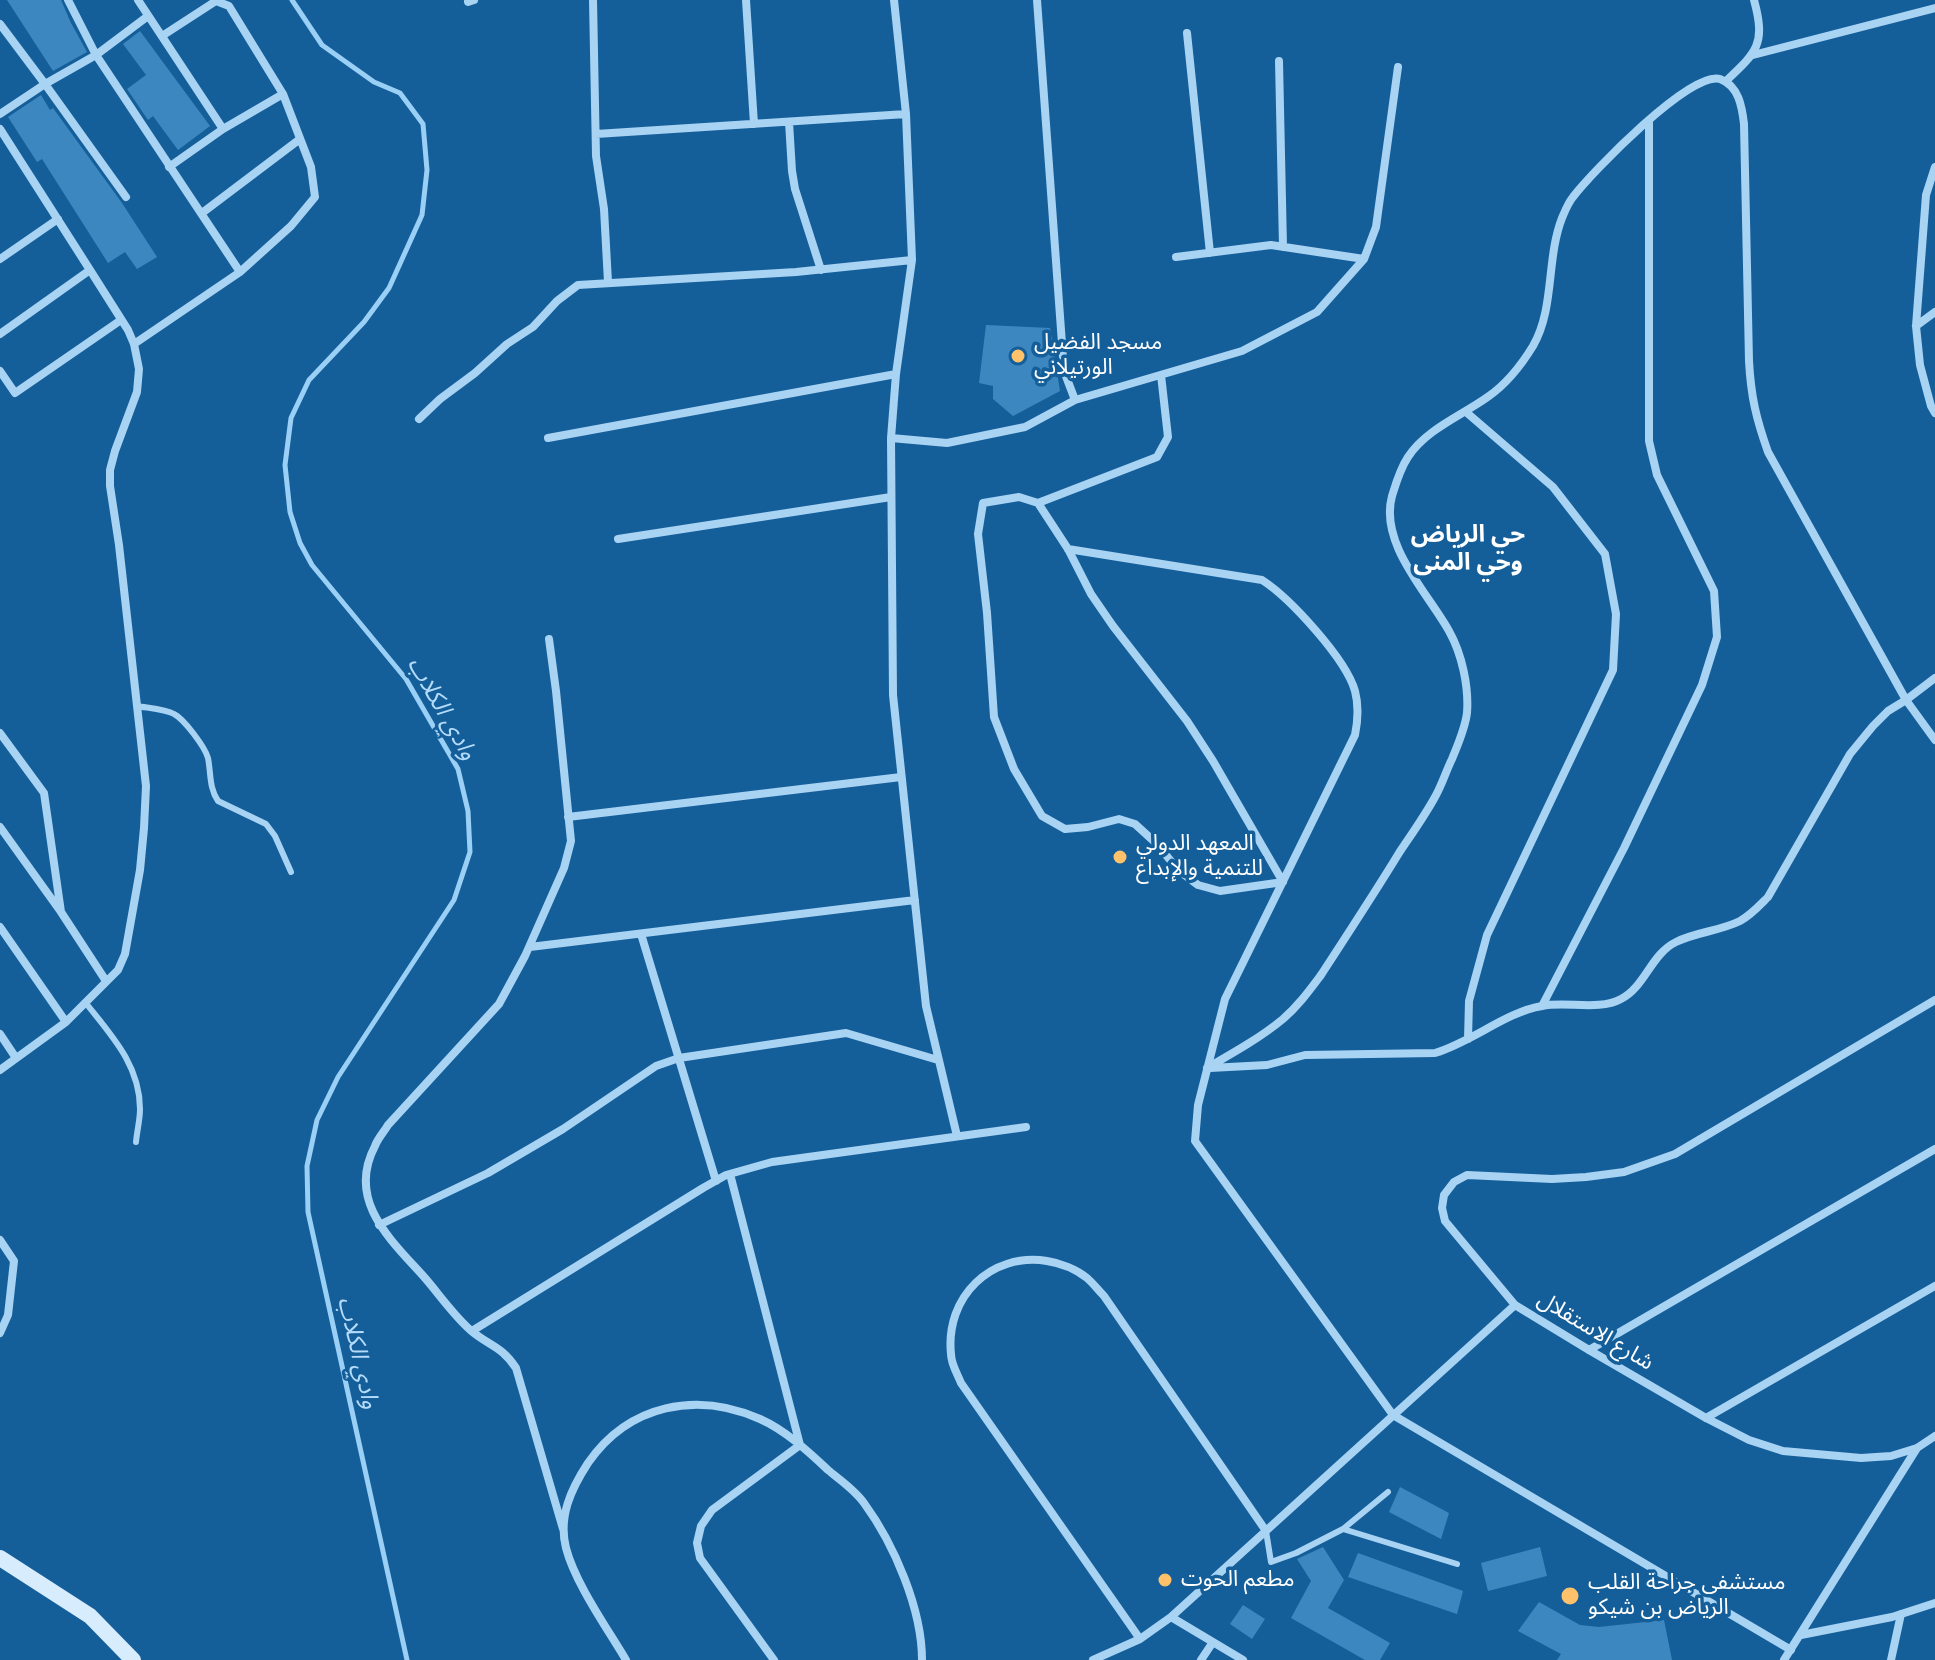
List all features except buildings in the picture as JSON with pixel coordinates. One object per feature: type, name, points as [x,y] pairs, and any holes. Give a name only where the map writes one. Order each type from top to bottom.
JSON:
[{"type":"main road","points":[[0,1558],[90,1616],[133,1660]]},
{"type":"street","points":[[68,0],[96,55],[240,272]]},
{"type":"street","points":[[138,0],[223,129]]},
{"type":"street","points":[[593,0],[596,156],[604,209],[608,282]]},
{"type":"street","points":[[746,0],[754,124]]},
{"type":"street","points":[[894,0],[906,114],[912,260],[896,374],[891,438],[893,695],[926,1006],[957,1136]]},
{"type":"street","points":[[1037,0],[1064,371],[1075,400]]},
{"type":"street","points":[[1726,81],[1753,55],[1759,36],[1754,0]]},
{"type":"street","points":[[134,344],[240,272],[291,226],[315,197],[311,167],[283,94],[229,6],[216,1],[162,36]]},
{"type":"street","points":[[1753,55],[1935,8]]},
{"type":"street","points":[[0,114],[96,55],[148,16]]},
{"type":"street","points":[[0,24],[126,197]]},
{"type":"street","points":[[1187,33],[1210,253]]},
{"type":"street","points":[[1279,61],[1283,247]]},
{"type":"street","points":[[891,438],[947,443],[1025,427],[1075,400],[1242,351],[1317,312],[1364,259],[1376,227],[1398,67]]},
{"type":"street","points":[[1207,1068],[1282,1019],[1304,998],[1435,796],[1460,740],[1467,713],[1461,660],[1451,634],[1394,540],[1390,502],[1398,476],[1409,455],[1432,433],[1492,395],[1527,355],[1540,334],[1554,245],[1570,200],[1593,173],[1649,120],[1696,84],[1715,77],[1726,81],[1742,104],[1749,361],[1751,396],[1757,422],[1768,452],[1906,700],[1935,740]]},
{"type":"street","points":[[169,167],[223,129],[283,94]]},
{"type":"street","points":[[596,134],[906,114]]},
{"type":"street","points":[[1542,1006],[1624,848],[1702,685],[1717,637],[1714,591],[1657,475],[1649,441],[1649,120]]},
{"type":"street","points":[[789,122],[795,189],[821,270]]},
{"type":"street","points":[[0,129],[134,344],[139,369],[137,392],[110,470],[110,486],[146,786],[140,870],[125,954],[118,970],[66,1022],[0,1070]]},
{"type":"street","points":[[202,213],[300,139]]},
{"type":"street","points":[[1935,167],[1926,195],[1916,326],[1920,365],[1935,413]]},
{"type":"street","points":[[0,259],[58,219]]},
{"type":"street","points":[[1176,257],[1271,245],[1364,259]]},
{"type":"street","points":[[419,419],[507,344],[533,327],[557,301],[578,285],[821,270],[912,260]]},
{"type":"street","points":[[0,333],[90,270]]},
{"type":"street","points":[[1916,326],[1935,312]]},
{"type":"street","points":[[0,371],[15,393],[121,320]]},
{"type":"street","points":[[548,438],[896,374]]},
{"type":"street","points":[[1161,375],[1168,437],[1157,457],[1038,503],[1019,497],[983,503],[978,534],[994,717],[1014,769],[1042,816],[1065,829],[1119,819],[1135,824],[1158,845],[1178,870],[1198,885],[1220,891],[1283,882]]},
{"type":"street","points":[[1466,412],[1553,487],[1605,554],[1616,614],[1613,670],[1487,935],[1469,1001],[1468,1039]]},
{"type":"street","points":[[618,539],[891,497]]},
{"type":"street","points":[[1038,503],[1068,549],[1091,594],[1187,721],[1283,882]]},
{"type":"street","points":[[1068,549],[1262,580],[1276,589],[1334,651],[1355,689],[1359,713],[1355,735],[1225,999],[1198,1105],[1195,1141],[1393,1415],[1791,1650]]},
{"type":"street","points":[[549,639],[571,841],[564,868],[530,947],[499,1004],[388,1125],[375,1145],[365,1178],[367,1199],[379,1225],[472,1331],[506,1354],[516,1368],[574,1571],[626,1660]]},
{"type":"street","points":[[1207,1068],[1267,1065],[1305,1055],[1435,1053],[1542,1006],[1606,1004],[1621,999],[1633,990],[1666,948],[1738,922],[1768,897],[1850,754],[1888,711],[1935,678]]},
{"type":"street","points":[[0,733],[44,793],[61,912]]},
{"type":"street","points":[[568,817],[901,777]]},
{"type":"street","points":[[0,827],[106,981]]},
{"type":"street","points":[[530,947],[915,900]]},
{"type":"street","points":[[0,927],[66,1022]]},
{"type":"street","points":[[641,934],[716,1181]]},
{"type":"street","name":"شارع الاستقلال","points":[[1935,1000],[1686,1148],[1651,1164],[1624,1172],[1586,1177],[1552,1179],[1467,1175],[1454,1182],[1444,1195],[1442,1208],[1445,1221],[1515,1305],[1706,1418],[1749,1440],[1783,1451],[1861,1458],[1891,1456],[1917,1448],[1935,1436]]},
{"type":"street","points":[[379,1225],[488,1173],[563,1129],[656,1066],[679,1058],[846,1033],[938,1060]]},
{"type":"street","points":[[0,1034],[16,1058]]},
{"type":"street","points":[[472,1331],[730,1174],[772,1162],[1026,1127]]},
{"type":"street","points":[[1589,1350],[1935,1149]]},
{"type":"street","points":[[730,1174],[800,1445]]},
{"type":"street","points":[[0,1240],[14,1261],[8,1315],[0,1333]]},
{"type":"street","points":[[1140,1639],[954,1369],[951,1354],[953,1321],[968,1291],[980,1278],[996,1267],[1033,1259],[1068,1267],[1087,1277],[1104,1296],[1266,1531]]},
{"type":"street","points":[[1706,1418],[1935,1286]]},
{"type":"street","points":[[1093,1660],[1140,1639],[1171,1617],[1515,1305]]},
{"type":"street","points":[[563,1529],[566,1506],[576,1481],[593,1456],[613,1435],[640,1418],[666,1407],[694,1404],[721,1406],[762,1420],[800,1445],[862,1500],[887,1538],[908,1587],[922,1645],[922,1660]]},
{"type":"street","points":[[774,1660],[700,1558],[697,1543],[701,1526],[712,1510],[800,1445]]},
{"type":"street","points":[[1784,1660],[1917,1448]]},
{"type":"street","points":[[1801,1635],[1901,1614],[1935,1603]]},
{"type":"street","points":[[1891,1660],[1901,1614]]},
{"type":"street","points":[[1171,1617],[1243,1660]]},
{"type":"street","points":[[1201,1660],[1213,1642]]},
{"type":"lane","points":[[137,706],[174,714],[184,723],[207,755],[218,801],[266,824],[275,836],[291,872]]},
{"type":"lane","points":[[85,1002],[122,1050],[136,1076],[140,1110],[136,1142]]},
{"type":"lane","points":[[1266,1531],[1271,1562],[1343,1529],[1388,1492]]},
{"type":"lane","points":[[1343,1529],[1457,1564]]},
{"type":"waterway","name":"وادي الكلاب","points":[[292,0],[322,45],[374,82],[400,93],[423,124],[427,170],[422,215],[389,288],[364,322],[309,380],[291,418],[285,465],[290,512],[300,543],[312,565],[406,679],[458,769],[468,811],[470,852],[454,900],[338,1077],[317,1120],[307,1166],[308,1212],[407,1660]]},
{"type":"place","name":"مسجد الفضيل الورتيلاني","points":[[1018,356]]},
{"type":"place","name":"المعهد الدولي للتنمية والإبداع","points":[[1120,857]]},
{"type":"place","name":"مطعم الحوت","points":[[1165,1580]]},
{"type":"place","name":"مستشفى جراحة القلب الرياض بن شيكو","points":[[1570,1596]]},
{"type":"district","name":"حي الرياض وحي المنى","points":[[1468,550]]}]
